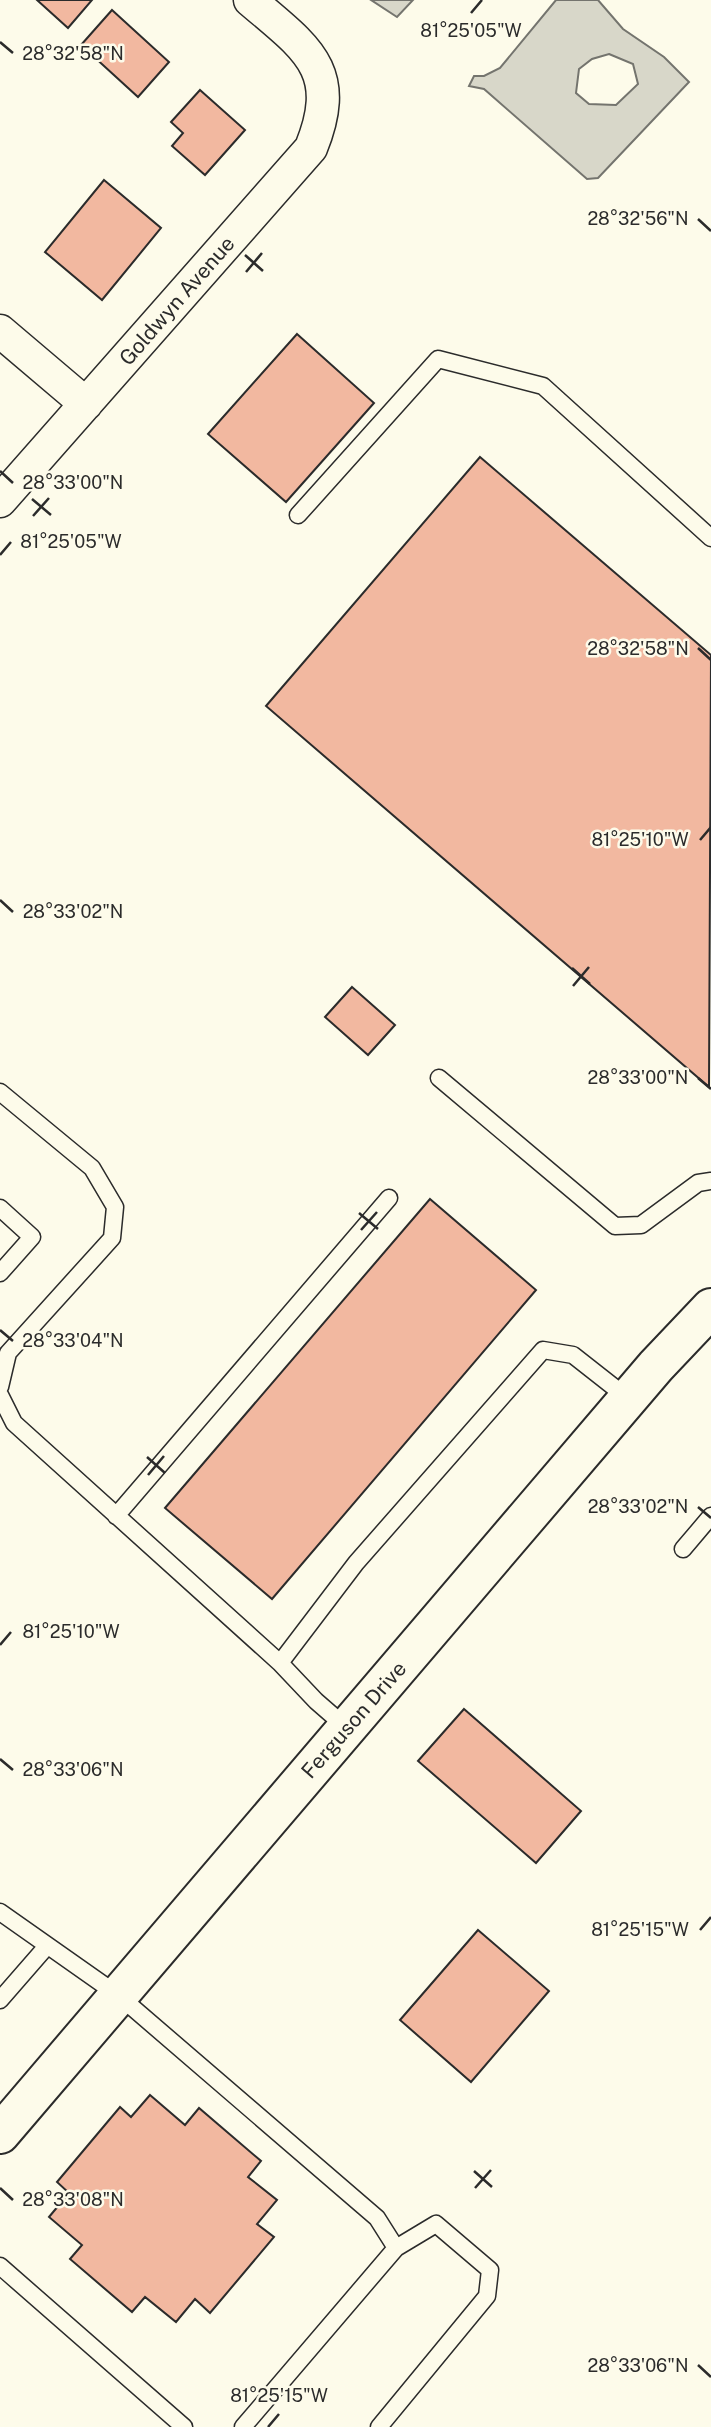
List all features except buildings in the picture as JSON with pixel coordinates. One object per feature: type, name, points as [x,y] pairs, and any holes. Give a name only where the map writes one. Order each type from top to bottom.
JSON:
[{"type":"street","name":"Goldwyn Avenue","points":[[0,501],[311,148],[323,120],[324,87],[316,63],[293,36],[250,0]]},
{"type":"street","points":[[0,331],[86,404]]},
{"type":"street","name":"Ferguson Drive","points":[[0,2134],[629,1398],[711,1308]]},
{"type":"lane","points":[[298,515],[438,359],[543,386],[711,538]]},
{"type":"lane","points":[[439,1078],[615,1226],[641,1225],[698,1183],[711,1181]]},
{"type":"lane","points":[[0,1093],[92,1168],[115,1207],[112,1238],[4,1349],[0,1387]]},
{"type":"lane","points":[[116,1516],[388,1198]]},
{"type":"lane","points":[[0,1208],[32,1237],[0,1273]]},
{"type":"lane","points":[[280,1663],[356,1563],[542,1350],[573,1355],[629,1398]]},
{"type":"lane","points":[[0,1395],[14,1423],[280,1663],[316,1701],[347,1728]]},
{"type":"lane","points":[[683,1549],[711,1516]]},
{"type":"lane","points":[[0,1912],[118,1995],[377,2218],[396,2248]]},
{"type":"lane","points":[[0,2000],[47,1946]]},
{"type":"lane","points":[[243,2427],[396,2248],[436,2224],[490,2270],[487,2296],[379,2427]]},
{"type":"lane","points":[[0,2266],[184,2427]]},
{"type":"shaded area","points":[[371,0],[413,0],[397,17]]},
{"type":"shaded area","points":[[556,0],[598,0],[623,29],[664,57],[689,82],[598,178],[587,179],[484,89],[469,86],[474,76],[484,76],[500,68]],"holes":[[[609,54],[633,64],[638,84],[616,105],[589,104],[576,93],[579,69],[592,59]]]}]
